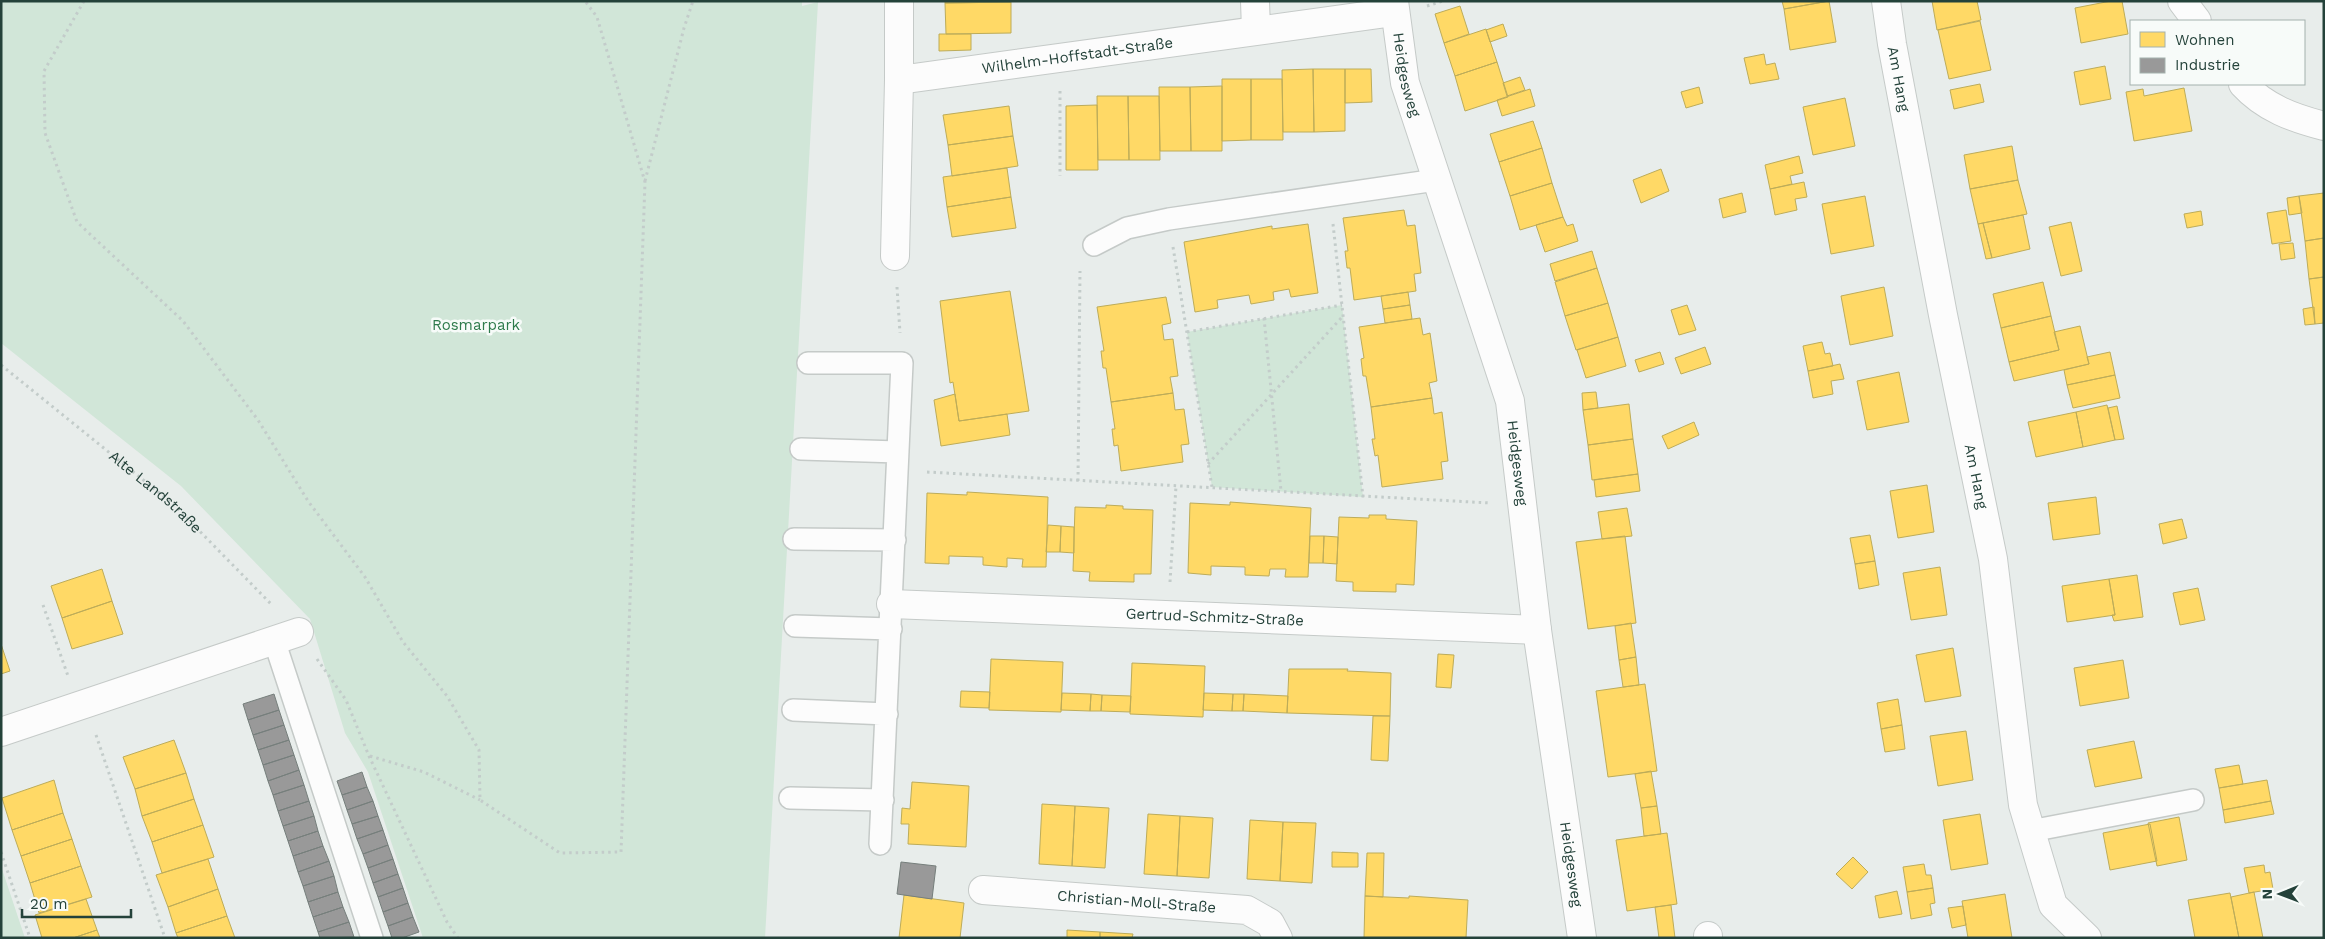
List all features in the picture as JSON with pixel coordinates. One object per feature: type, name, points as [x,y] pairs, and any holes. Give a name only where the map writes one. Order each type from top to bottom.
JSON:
[{"type":"street","points":[[895,256],[899,1]]},
{"type":"street","points":[[1255,1],[1256,30]]},
{"type":"street","name":"Am Hang","points":[[1886,1],[1894,54],[1942,306],[1993,559],[2023,804],[2053,905],[2087,938]]},
{"type":"street","points":[[2182,1],[2196,20]]},
{"type":"street","name":"Wilhelm-Hoffstadt-Straße","points":[[899,80],[1256,30],[1394,7]]},
{"type":"street","name":"Heidgesweg","points":[[1394,7],[1405,83],[1510,400],[1524,505],[1537,630],[1582,938]]},
{"type":"street","points":[[2244,85],[2269,107],[2297,119],[2324,126]]},
{"type":"street","name":"Gertrud-Schmitz-Straße","points":[[891,617],[1168,615],[1537,630]]},
{"type":"street","points":[[1,732],[287,636]]},
{"type":"street","name":"Christian-Moll-Straße","points":[[983,890],[1247,910],[1270,923],[1278,938]]},
{"type":"lane","points":[[1094,245],[1127,228],[1169,219],[1436,180]]},
{"type":"lane","points":[[808,363],[902,364],[880,844]]},
{"type":"lane","points":[[801,449],[898,461]]},
{"type":"lane","points":[[794,539],[895,540]]},
{"type":"lane","points":[[795,626],[891,617]]},
{"type":"lane","points":[[287,636],[372,938]]},
{"type":"lane","points":[[793,710],[887,714]]},
{"type":"lane","points":[[790,798],[883,800]]},
{"type":"lane","points":[[2031,830],[2193,800]]},
{"type":"path","points":[[84,1],[44,71],[45,133],[77,222],[183,321],[258,420],[308,501],[365,577],[403,642],[447,696],[479,750],[480,800]]},
{"type":"path","points":[[585,1],[597,17],[645,182]]},
{"type":"path","points":[[369,756],[424,772],[480,800],[560,853],[621,852],[645,182],[684,28],[693,1]]},
{"type":"path","points":[[1060,58],[1060,176]]},
{"type":"path","points":[[1330,196],[1363,496]]},
{"type":"path","points":[[1169,219],[1212,487]]},
{"type":"path","points":[[1078,481],[1080,268],[1094,245]]},
{"type":"path","points":[[895,256],[902,364]]},
{"type":"path","points":[[1186,332],[1342,305]]},
{"type":"path","points":[[1208,464],[1343,315]]},
{"type":"path","points":[[1264,318],[1272,393],[1273,425],[1281,491]]},
{"type":"path","name":"Alte Landstraße","points":[[1,364],[173,504],[287,636],[346,700],[369,756],[447,922],[458,938]]},
{"type":"path","points":[[898,461],[1078,481],[1524,505]]},
{"type":"path","points":[[1168,615],[1176,486]]},
{"type":"path","points":[[43,605],[82,706],[165,938]]},
{"type":"path","points":[[1,852],[30,938]]},
{"type":"green space","name":"Rosmarpark","points":[[1,1],[802,1],[802,6],[818,2],[765,938],[423,938],[368,772],[345,733],[310,619],[181,486],[1,343]]},
{"type":"green space","points":[[1342,305],[1363,497],[1212,487],[1187,332]]},
{"type":"green space","points":[[1,866],[25,938],[1,938]]},
{"type":"building: Wohnen","points":[[945,1],[1011,1],[1011,2],[945,3]]},
{"type":"building: Wohnen","points":[[1782,1],[1829,1],[1784,9]]},
{"type":"building: Wohnen","points":[[1829,1],[1836,42],[1790,50],[1784,9]]},
{"type":"building: Wohnen","points":[[1932,1],[1977,1],[1981,20],[1937,30]]},
{"type":"building: Wohnen","points":[[2111,1],[2122,1],[2128,34],[2081,43],[2075,8]]},
{"type":"building: Wohnen","points":[[1011,2],[1011,33],[946,34],[945,3]]},
{"type":"building: Wohnen","points":[[1460,6],[1469,34],[1444,43],[1435,14]]},
{"type":"building: Wohnen","points":[[1980,21],[1991,70],[1949,79],[1938,30]]},
{"type":"building: Wohnen","points":[[1503,24],[1507,36],[1490,42],[1486,30]]},
{"type":"building: Wohnen","points":[[1486,29],[1497,62],[1455,76],[1444,43]]},
{"type":"building: Wohnen","points":[[939,34],[971,34],[971,50],[939,51]]},
{"type":"building: Wohnen","points":[[1764,54],[1766,65],[1775,63],[1779,79],[1750,84],[1744,58]]},
{"type":"building: Wohnen","points":[[1497,62],[1508,97],[1465,111],[1455,76]]},
{"type":"building: Wohnen","points":[[2105,66],[2111,99],[2080,105],[2074,72]]},
{"type":"building: Wohnen","points":[[1313,69],[1345,69],[1345,131],[1314,132]]},
{"type":"building: Wohnen","points":[[1313,69],[1314,132],[1283,132],[1282,70]]},
{"type":"building: Wohnen","points":[[1345,69],[1371,69],[1372,102],[1345,103]]},
{"type":"building: Wohnen","points":[[1520,77],[1525,90],[1507,96],[1503,83]]},
{"type":"building: Wohnen","points":[[1222,79],[1251,79],[1251,140],[1222,141]]},
{"type":"building: Wohnen","points":[[1251,79],[1282,79],[1283,140],[1251,140]]},
{"type":"building: Wohnen","points":[[1980,84],[1984,102],[1954,109],[1950,90]]},
{"type":"building: Wohnen","points":[[1222,86],[1222,151],[1191,151],[1190,87]]},
{"type":"building: Wohnen","points":[[1159,87],[1190,87],[1191,151],[1160,151]]},
{"type":"building: Wohnen","points":[[1699,87],[1703,103],[1686,108],[1681,92]]},
{"type":"building: Wohnen","points":[[2184,88],[2192,131],[2134,141],[2126,92],[2143,89],[2144,96]]},
{"type":"building: Wohnen","points":[[1530,89],[1535,106],[1502,116],[1497,100]]},
{"type":"building: Wohnen","points":[[1097,96],[1128,96],[1129,160],[1098,160]]},
{"type":"building: Wohnen","points":[[1128,96],[1159,96],[1160,160],[1129,160]]},
{"type":"building: Wohnen","points":[[1845,98],[1855,146],[1813,155],[1803,107]]},
{"type":"building: Wohnen","points":[[1097,105],[1098,170],[1066,170],[1066,106]]},
{"type":"building: Wohnen","points":[[1009,106],[1013,136],[948,145],[943,115]]},
{"type":"building: Wohnen","points":[[1533,121],[1542,148],[1499,162],[1490,134]]},
{"type":"building: Wohnen","points":[[1013,136],[1018,166],[952,176],[948,145]]},
{"type":"building: Wohnen","points":[[2012,146],[2018,180],[1970,189],[1964,155]]},
{"type":"building: Wohnen","points":[[1542,148],[1552,183],[1510,196],[1499,162]]},
{"type":"building: Wohnen","points":[[1799,156],[1803,173],[1790,176],[1792,184],[1770,189],[1765,165]]},
{"type":"building: Wohnen","points":[[1007,168],[1011,197],[947,207],[943,177]]},
{"type":"building: Wohnen","points":[[1661,169],[1669,191],[1641,203],[1633,180]]},
{"type":"building: Wohnen","points":[[2018,180],[2027,214],[1978,224],[1970,189]]},
{"type":"building: Wohnen","points":[[1804,182],[1807,197],[1795,199],[1797,210],[1775,215],[1770,189]]},
{"type":"building: Wohnen","points":[[1552,183],[1563,217],[1520,230],[1510,196]]},
{"type":"building: Wohnen","points":[[1742,193],[1746,212],[1723,218],[1719,199]]},
{"type":"building: Wohnen","points":[[2324,193],[2324,238],[2305,241],[2299,196]]},
{"type":"building: Wohnen","points":[[1865,196],[1874,246],[1831,254],[1822,204]]},
{"type":"building: Wohnen","points":[[2299,196],[2302,213],[2289,215],[2287,198]]},
{"type":"building: Wohnen","points":[[1011,197],[1016,228],[952,237],[947,207]]},
{"type":"building: Wohnen","points":[[1404,210],[1407,226],[1415,225],[1421,273],[1414,274],[1416,291],[1354,300],[1350,268],[1347,268],[1345,251],[1348,251],[1343,218]]},
{"type":"building: Wohnen","points":[[2286,210],[2291,241],[2272,244],[2267,213]]},
{"type":"building: Wohnen","points":[[2201,211],[2203,225],[2187,228],[2184,214]]},
{"type":"building: Wohnen","points":[[2023,215],[2030,249],[1992,258],[1983,223]]},
{"type":"building: Wohnen","points":[[1563,217],[1567,226],[1573,224],[1578,241],[1545,252],[1536,225]]},
{"type":"building: Wohnen","points":[[2071,222],[2082,271],[2061,276],[2049,227]]},
{"type":"building: Wohnen","points":[[1983,223],[1992,258],[1986,259],[1978,224]]},
{"type":"building: Wohnen","points":[[1308,224],[1318,293],[1291,297],[1289,289],[1273,292],[1274,300],[1251,304],[1249,295],[1217,300],[1218,308],[1195,312],[1184,242],[1272,226],[1272,229]]},
{"type":"building: Wohnen","points":[[2324,238],[2324,277],[2309,279],[2305,241]]},
{"type":"building: Wohnen","points":[[2293,243],[2295,258],[2281,260],[2279,244]]},
{"type":"building: Wohnen","points":[[1592,251],[1597,268],[1555,281],[1550,264]]},
{"type":"building: Wohnen","points":[[1597,268],[1608,303],[1565,316],[1555,282]]},
{"type":"building: Wohnen","points":[[2324,277],[2324,323],[2315,324],[2309,279]]},
{"type":"building: Wohnen","points":[[2043,282],[2051,316],[2001,328],[1993,294]]},
{"type":"building: Wohnen","points":[[1884,287],[1893,336],[1850,345],[1841,296]]},
{"type":"building: Wohnen","points":[[1010,291],[1029,411],[959,421],[953,382],[950,383],[940,301]]},
{"type":"building: Wohnen","points":[[1408,292],[1410,305],[1383,309],[1381,296]]},
{"type":"building: Wohnen","points":[[1166,297],[1171,323],[1162,325],[1164,340],[1173,339],[1178,376],[1170,377],[1173,393],[1111,402],[1106,368],[1103,368],[1101,351],[1104,351],[1097,307]]},
{"type":"building: Wohnen","points":[[1608,303],[1618,337],[1576,350],[1565,316]]},
{"type":"building: Wohnen","points":[[1410,305],[1412,319],[1385,323],[1383,309]]},
{"type":"building: Wohnen","points":[[1687,305],[1696,330],[1679,335],[1671,310]]},
{"type":"building: Wohnen","points":[[2314,307],[2315,324],[2305,325],[2303,309]]},
{"type":"building: Wohnen","points":[[2051,316],[2059,350],[2009,362],[2001,328]]},
{"type":"building: Wohnen","points":[[1420,318],[1423,335],[1430,333],[1437,381],[1429,383],[1432,398],[1371,407],[1366,376],[1363,376],[1361,359],[1364,358],[1359,327]]},
{"type":"building: Wohnen","points":[[2080,326],[2089,364],[2014,381],[2009,362],[2059,350],[2054,332]]},
{"type":"building: Wohnen","points":[[1618,337],[1626,366],[1586,378],[1577,350]]},
{"type":"building: Wohnen","points":[[1822,342],[1825,354],[1830,353],[1833,366],[1808,371],[1803,346]]},
{"type":"building: Wohnen","points":[[1705,347],[1711,364],[1681,374],[1675,358]]},
{"type":"building: Wohnen","points":[[1660,352],[1664,364],[1639,372],[1635,360]]},
{"type":"building: Wohnen","points":[[2110,352],[2115,375],[2067,385],[2064,370],[2089,364],[2087,357]]},
{"type":"building: Wohnen","points":[[1840,364],[1844,379],[1831,381],[1833,394],[1813,398],[1808,371]]},
{"type":"building: Wohnen","points":[[1899,372],[1909,422],[1867,430],[1857,381]]},
{"type":"building: Wohnen","points":[[2115,375],[2120,398],[2073,408],[2067,385]]},
{"type":"building: Wohnen","points":[[1596,392],[1598,408],[1583,410],[1582,393]]},
{"type":"building: Wohnen","points":[[1173,393],[1175,410],[1184,409],[1189,444],[1181,445],[1183,462],[1121,471],[1118,445],[1114,446],[1112,429],[1115,429],[1111,402]]},
{"type":"building: Wohnen","points":[[955,394],[959,421],[1007,414],[1010,435],[941,446],[934,400]]},
{"type":"building: Wohnen","points":[[1432,398],[1434,414],[1442,412],[1448,461],[1441,462],[1443,479],[1382,487],[1378,455],[1375,456],[1372,439],[1375,439],[1371,407]]},
{"type":"building: Wohnen","points":[[1629,404],[1633,439],[1588,445],[1583,410]]},
{"type":"building: Wohnen","points":[[2107,405],[2115,440],[2083,447],[2076,412]]},
{"type":"building: Wohnen","points":[[2117,406],[2124,439],[2115,440],[2108,408]]},
{"type":"building: Wohnen","points":[[2076,412],[2083,447],[2036,457],[2028,422]]},
{"type":"building: Wohnen","points":[[1694,422],[1699,435],[1668,449],[1662,436]]},
{"type":"building: Wohnen","points":[[1633,439],[1638,474],[1592,480],[1588,445]]},
{"type":"building: Wohnen","points":[[1638,474],[1640,491],[1596,497],[1594,480]]},
{"type":"building: Wohnen","points":[[1927,485],[1934,532],[1898,538],[1890,491]]},
{"type":"building: Wohnen","points":[[967,492],[1048,497],[1046,567],[1022,567],[1023,559],[1007,558],[1007,567],[983,565],[983,557],[949,556],[949,564],[925,563],[927,493],[967,495]]},
{"type":"building: Wohnen","points":[[2096,497],[2100,534],[2053,540],[2048,503]]},
{"type":"building: Wohnen","points":[[1230,502],[1311,508],[1308,577],[1285,577],[1286,569],[1270,569],[1269,576],[1245,575],[1245,567],[1211,566],[1211,575],[1188,573],[1190,503],[1230,505]]},
{"type":"building: Wohnen","points":[[1106,505],[1123,506],[1123,509],[1153,510],[1151,574],[1134,574],[1134,582],[1089,581],[1090,572],[1073,571],[1075,507],[1106,508]]},
{"type":"building: Wohnen","points":[[1627,508],[1632,536],[1602,539],[1598,512]]},
{"type":"building: Wohnen","points":[[1369,515],[1386,515],[1386,519],[1417,521],[1414,585],[1396,584],[1396,592],[1353,591],[1353,582],[1336,581],[1339,517],[1369,518]]},
{"type":"building: Wohnen","points":[[2182,519],[2187,538],[2163,544],[2159,524]]},
{"type":"building: Wohnen","points":[[1048,525],[1061,526],[1060,552],[1046,552]]},
{"type":"building: Wohnen","points":[[1061,526],[1074,527],[1074,553],[1060,552]]},
{"type":"building: Wohnen","points":[[1870,535],[1875,561],[1855,564],[1850,538]]},
{"type":"building: Wohnen","points":[[1310,536],[1324,536],[1323,563],[1309,563]]},
{"type":"building: Wohnen","points":[[1324,536],[1338,537],[1337,564],[1323,563]]},
{"type":"building: Wohnen","points":[[1625,536],[1636,623],[1588,629],[1576,542]]},
{"type":"building: Wohnen","points":[[1875,561],[1879,585],[1859,589],[1855,564]]},
{"type":"building: Wohnen","points":[[1940,567],[1947,615],[1911,620],[1903,573]]},
{"type":"building: Wohnen","points":[[102,569],[112,601],[62,618],[51,586]]},
{"type":"building: Wohnen","points":[[2137,575],[2143,617],[2114,621],[2112,615],[2115,615],[2109,579]]},
{"type":"building: Wohnen","points":[[2109,579],[2115,615],[2067,622],[2062,586]]},
{"type":"building: Wohnen","points":[[2198,588],[2205,620],[2180,625],[2173,593]]},
{"type":"building: Wohnen","points":[[112,601],[123,634],[72,649],[62,618]]},
{"type":"building: Wohnen","points":[[1631,623],[1636,657],[1619,660],[1615,626]]},
{"type":"building: Wohnen","points":[[1,644],[10,671],[1,674]]},
{"type":"building: Wohnen","points":[[1953,648],[1961,696],[1925,702],[1916,655]]},
{"type":"building: Wohnen","points":[[1438,654],[1454,655],[1451,688],[1436,687]]},
{"type":"building: Wohnen","points":[[1636,657],[1639,685],[1623,687],[1619,660]]},
{"type":"building: Wohnen","points":[[991,659],[1063,662],[1061,712],[989,710]]},
{"type":"building: Wohnen","points":[[2123,660],[2129,698],[2080,706],[2074,668]]},
{"type":"building: Wohnen","points":[[1132,663],[1205,666],[1203,717],[1130,714]]},
{"type":"building: Wohnen","points":[[1289,669],[1348,669],[1347,671],[1391,673],[1390,716],[1287,713]]},
{"type":"building: Wohnen","points":[[1645,684],[1657,771],[1608,777],[1596,691]]},
{"type":"building: Wohnen","points":[[961,691],[990,692],[989,708],[960,707]]},
{"type":"building: Wohnen","points":[[1062,693],[1091,694],[1090,711],[1061,710]]},
{"type":"building: Wohnen","points":[[1204,693],[1233,694],[1232,711],[1203,710]]},
{"type":"building: Wohnen","points":[[1091,694],[1102,695],[1101,711],[1090,711]]},
{"type":"building: Wohnen","points":[[1233,694],[1244,694],[1243,711],[1232,711]]},
{"type":"building: Wohnen","points":[[1244,694],[1288,696],[1287,713],[1243,711]]},
{"type":"building: Wohnen","points":[[1102,695],[1131,696],[1130,712],[1101,711]]},
{"type":"building: Wohnen","points":[[1898,699],[1902,725],[1881,729],[1877,703]]},
{"type":"building: Wohnen","points":[[1373,716],[1390,716],[1388,761],[1371,760]]},
{"type":"building: Wohnen","points":[[1902,725],[1905,749],[1885,752],[1881,729]]},
{"type":"building: Wohnen","points":[[1966,731],[1973,780],[1938,786],[1930,736]]},
{"type":"building: Wohnen","points":[[174,740],[186,773],[135,789],[123,757]]},
{"type":"building: Wohnen","points":[[2134,741],[2142,778],[2095,787],[2087,750]]},
{"type":"building: Wohnen","points":[[2239,765],[2243,784],[2219,788],[2215,769]]},
{"type":"building: Wohnen","points":[[1651,771],[1657,806],[1641,808],[1635,774]]},
{"type":"building: Wohnen","points":[[186,773],[194,799],[142,816],[135,789]]},
{"type":"building: Wohnen","points":[[54,780],[63,813],[12,830],[2,798]]},
{"type":"building: Wohnen","points":[[2267,780],[2271,801],[2223,810],[2219,788]]},
{"type":"building: Wohnen","points":[[912,782],[969,786],[966,847],[908,844],[909,824],[901,824],[902,808],[910,809]]},
{"type":"building: Wohnen","points":[[194,799],[203,825],[152,842],[142,816]]},
{"type":"building: Wohnen","points":[[2271,801],[2274,814],[2225,823],[2223,810]]},
{"type":"building: Wohnen","points":[[1042,804],[1075,806],[1072,866],[1039,864]]},
{"type":"building: Wohnen","points":[[1075,806],[1109,808],[1105,868],[1072,866]]},
{"type":"building: Wohnen","points":[[1657,806],[1661,834],[1644,836],[1641,808]]},
{"type":"building: Wohnen","points":[[63,813],[72,839],[21,856],[12,830]]},
{"type":"building: Wohnen","points":[[1148,814],[1180,816],[1177,876],[1144,874]]},
{"type":"building: Wohnen","points":[[1980,814],[1988,864],[1951,870],[1943,820]]},
{"type":"building: Wohnen","points":[[1180,816],[1213,818],[1209,878],[1177,876]]},
{"type":"building: Wohnen","points":[[2179,817],[2187,860],[2157,866],[2148,823]]},
{"type":"building: Wohnen","points":[[1250,820],[1283,822],[1280,881],[1247,879]]},
{"type":"building: Wohnen","points":[[1283,822],[1316,823],[1312,883],[1280,881]]},
{"type":"building: Wohnen","points":[[2150,824],[2157,861],[2110,870],[2103,833]]},
{"type":"building: Wohnen","points":[[203,825],[214,857],[162,873],[152,842]]},
{"type":"building: Wohnen","points":[[1667,833],[1677,904],[1627,911],[1616,840]]},
{"type":"building: Wohnen","points":[[72,839],[81,866],[30,883],[21,856]]},
{"type":"building: Wohnen","points":[[1332,852],[1358,853],[1358,867],[1332,867]]},
{"type":"building: Wohnen","points":[[1367,853],[1384,853],[1383,897],[1365,896]]},
{"type":"building: Wohnen","points":[[1853,857],[1868,872],[1852,889],[1836,874]]},
{"type":"building: Wohnen","points":[[208,859],[218,889],[168,907],[156,875]]},
{"type":"building: Wohnen","points":[[1924,864],[1926,875],[1931,875],[1933,888],[1907,892],[1903,867]]},
{"type":"building: Wohnen","points":[[2264,865],[2265,873],[2270,872],[2273,889],[2249,893],[2244,868]]},
{"type":"building: Wohnen","points":[[81,866],[92,897],[39,913],[30,883]]},
{"type":"building: Wohnen","points":[[1933,888],[1935,903],[1930,904],[1932,915],[1911,919],[1907,892]]},
{"type":"building: Wohnen","points":[[218,889],[227,916],[176,933],[168,907]]},
{"type":"building: Wohnen","points":[[1897,891],[1902,914],[1879,918],[1875,896]]},
{"type":"building: Wohnen","points":[[2254,892],[2263,938],[2239,938],[2231,897]]},
{"type":"building: Wohnen","points":[[2230,893],[2239,938],[2195,938],[2188,900]]},
{"type":"building: Wohnen","points":[[2005,894],[2012,938],[1968,938],[1962,901]]},
{"type":"building: Wohnen","points":[[904,895],[964,903],[960,938],[899,938]]},
{"type":"building: Wohnen","points":[[1365,896],[1409,898],[1409,896],[1468,900],[1466,938],[1364,938]]},
{"type":"building: Wohnen","points":[[86,899],[97,930],[73,938],[42,938],[35,915]]},
{"type":"building: Wohnen","points":[[1671,905],[1675,938],[1659,938],[1655,907]]},
{"type":"building: Wohnen","points":[[1963,906],[1966,925],[1952,928],[1948,908]]},
{"type":"building: Wohnen","points":[[227,916],[235,938],[178,938],[176,933]]},
{"type":"building: Wohnen","points":[[97,930],[100,938],[73,938]]},
{"type":"building: Wohnen","points":[[1067,930],[1100,932],[1100,938],[1067,938]]},
{"type":"building: Wohnen","points":[[1100,932],[1133,934],[1132,938],[1100,938]]},
{"type":"building: Industrie","points":[[274,694],[279,710],[248,720],[243,704]]},
{"type":"building: Industrie","points":[[279,710],[284,725],[253,735],[248,720]]},
{"type":"building: Industrie","points":[[284,725],[289,740],[258,750],[253,735]]},
{"type":"building: Industrie","points":[[289,740],[294,755],[263,765],[258,750]]},
{"type":"building: Industrie","points":[[294,755],[299,770],[268,781],[263,765]]},
{"type":"building: Industrie","points":[[299,770],[304,785],[273,795],[268,781]]},
{"type":"building: Industrie","points":[[362,772],[367,787],[342,795],[337,781]]},
{"type":"building: Industrie","points":[[304,785],[309,801],[278,811],[273,795]]},
{"type":"building: Industrie","points":[[367,787],[373,801],[347,810],[342,795]]},
{"type":"building: Industrie","points":[[309,801],[314,816],[283,826],[278,811]]},
{"type":"building: Industrie","points":[[373,801],[378,816],[352,824],[347,810]]},
{"type":"building: Industrie","points":[[314,816],[318,831],[288,841],[283,826]]},
{"type":"building: Industrie","points":[[378,816],[383,830],[357,839],[352,824]]},
{"type":"building: Industrie","points":[[383,830],[388,845],[363,854],[357,839]]},
{"type":"building: Industrie","points":[[318,831],[323,846],[293,856],[288,841]]},
{"type":"building: Industrie","points":[[388,845],[393,859],[368,868],[363,854]]},
{"type":"building: Industrie","points":[[323,846],[329,861],[298,872],[293,856]]},
{"type":"building: Industrie","points":[[393,859],[398,874],[373,883],[368,868]]},
{"type":"building: Industrie","points":[[329,861],[334,876],[303,886],[298,872]]},
{"type":"building: Industrie","points":[[901,862],[936,866],[932,899],[897,894]]},
{"type":"building: Industrie","points":[[398,874],[403,888],[378,897],[373,883]]},
{"type":"building: Industrie","points":[[334,876],[338,892],[308,902],[303,886]]},
{"type":"building: Industrie","points":[[403,888],[408,903],[383,912],[378,897]]},
{"type":"building: Industrie","points":[[338,892],[343,907],[313,917],[308,902]]},
{"type":"building: Industrie","points":[[408,903],[413,917],[388,926],[383,912]]},
{"type":"building: Industrie","points":[[343,907],[349,922],[318,932],[313,917]]},
{"type":"building: Industrie","points":[[413,917],[419,932],[402,938],[392,938],[388,926]]},
{"type":"building: Industrie","points":[[349,922],[354,937],[320,938],[318,932]]}]
